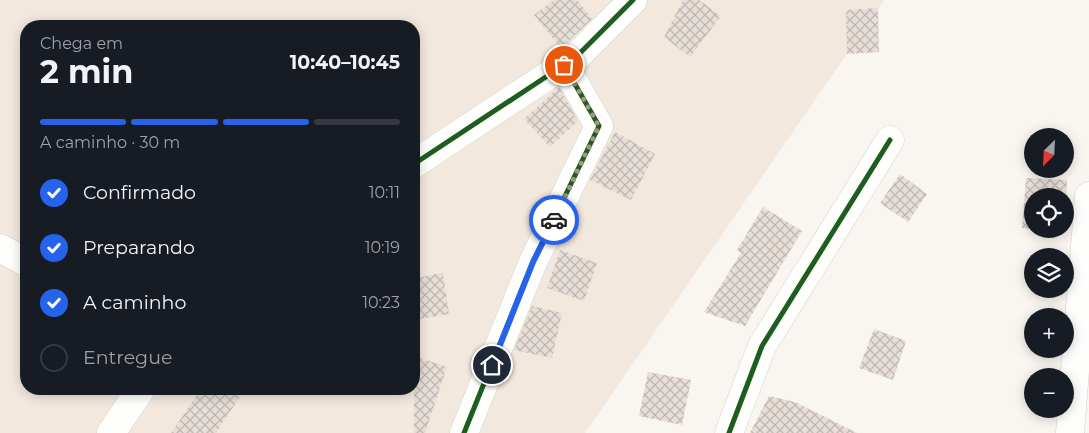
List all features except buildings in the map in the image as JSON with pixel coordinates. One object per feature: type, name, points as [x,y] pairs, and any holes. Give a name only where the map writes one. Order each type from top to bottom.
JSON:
[{"type":"street","points":[[420,160],[576,57],[633,0]]},
{"type":"street","points":[[464,433],[533,262],[599,126],[564,65]]},
{"type":"street","points":[[730,433],[762,346],[890,140]]},
{"type":"street","points":[[1070,433],[1089,196]]},
{"type":"street","points":[[0,248],[20,259]]},
{"type":"street","points":[[111,433],[137,395]]},
{"type":"shaded area","points":[[0,0],[884,0],[585,433],[0,433]]},
{"type":"cycle path","points":[[420,160],[576,57],[633,0]]},
{"type":"cycle path","points":[[464,433],[533,262],[599,126],[564,65]]},
{"type":"cycle path","points":[[729,433],[762,346],[890,140]]},
{"type":"way so far","points":[[554,220],[599,126],[564,65]]},
{"type":"route","points":[[492,365],[533,262],[554,220]]}]
